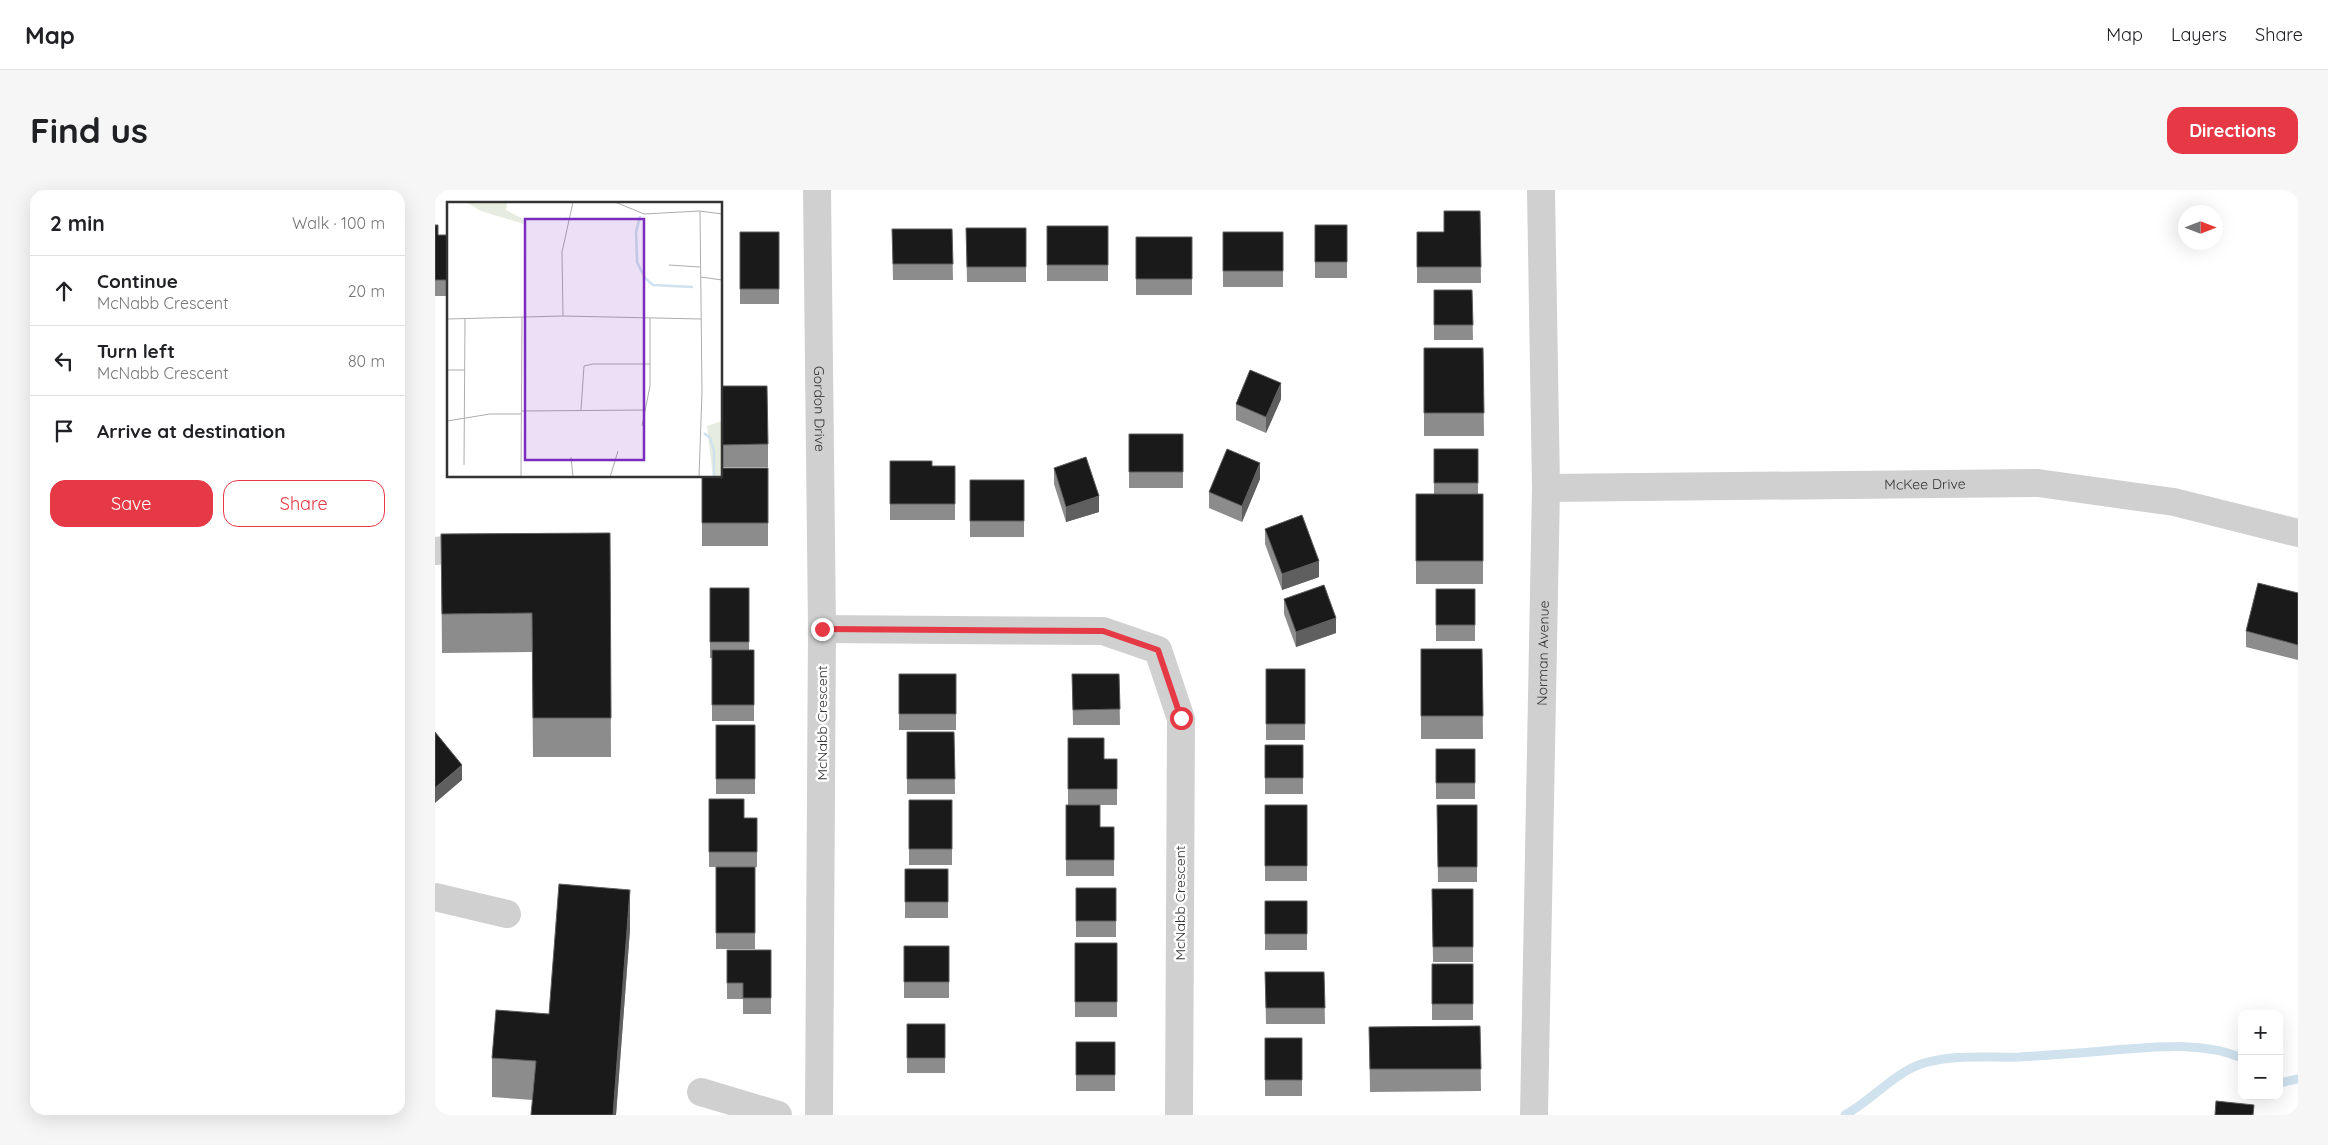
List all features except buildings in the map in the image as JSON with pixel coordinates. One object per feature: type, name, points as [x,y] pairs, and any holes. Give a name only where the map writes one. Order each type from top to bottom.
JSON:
[{"type":"street","name":"Gordon Drive","points":[[817,190],[822,629]]},
{"type":"street","name":"Norman Avenue","points":[[1534,1115],[1546,488],[1541,190]]},
{"type":"street","name":"McKee Drive","points":[[1546,488],[2038,482],[2174,502],[2298,533]]},
{"type":"street","points":[[435,551],[462,548]]},
{"type":"street","name":"McNabb Crescent","points":[[819,1115],[822,629],[1103,631],[1158,650],[1181,718],[1179,1115]]},
{"type":"street","points":[[435,897],[507,914]]},
{"type":"street","points":[[701,1092],[778,1115]]},
{"type":"waterway","points":[[1845,1115],[1865,1102],[1893,1079],[1913,1067],[1948,1058],[2019,1057],[2179,1046],[2211,1049],[2238,1057]]},
{"type":"waterway","points":[[2283,1082],[2298,1079]]},
{"type":"route","points":[[822,629],[1103,631],[1158,650],[1181,718]]}]
